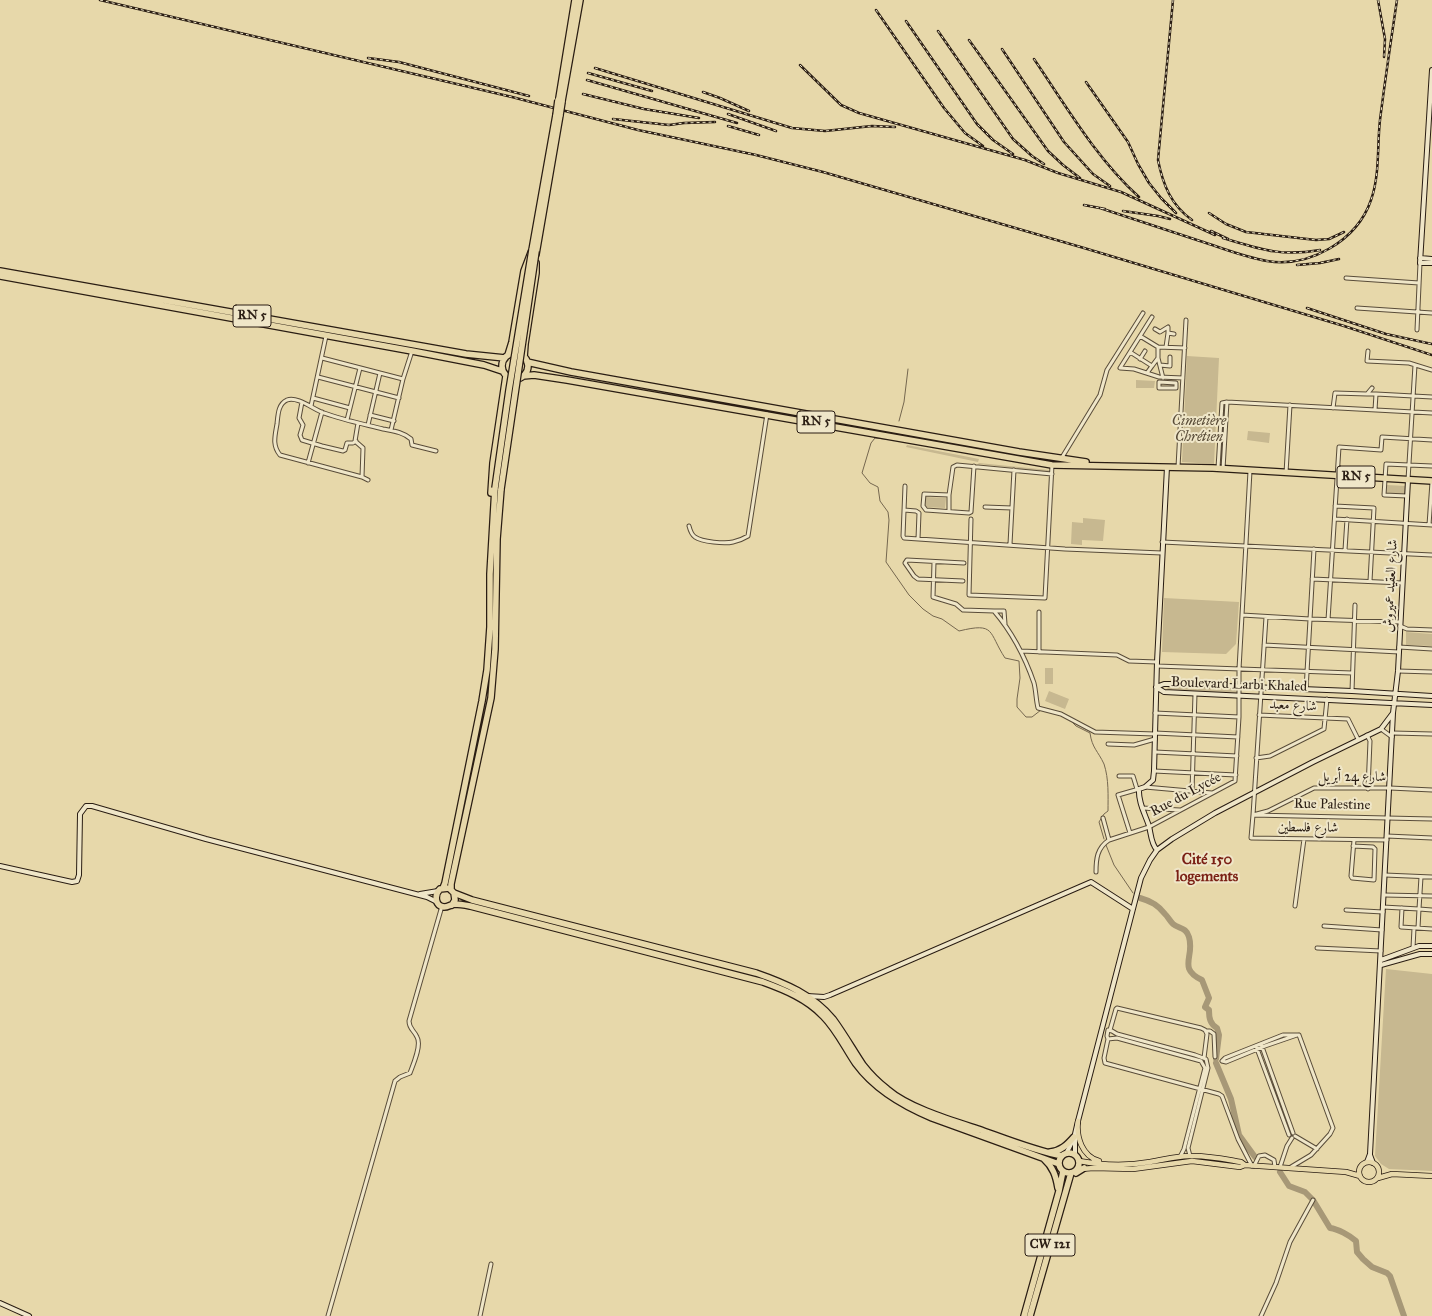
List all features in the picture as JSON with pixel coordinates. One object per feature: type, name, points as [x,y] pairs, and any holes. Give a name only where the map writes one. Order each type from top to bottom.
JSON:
[{"type":"highway","points":[[575,0],[558,115],[509,390],[495,525],[487,670],[445,883],[436,895],[437,902],[446,907],[459,904],[485,910],[763,982],[780,988],[805,1001],[823,1016],[832,1026],[857,1065],[869,1079],[886,1094],[914,1111],[932,1118],[1043,1154],[1064,1155],[1077,1158],[1077,1169],[1071,1173],[1063,1171]]},
{"type":"highway","points":[[560,100],[580,0]]},
{"type":"highway","points":[[522,377],[513,379],[506,376],[502,371],[502,364],[512,342],[524,270],[534,251]]},
{"type":"highway","points":[[452,905],[455,898],[451,884],[491,698],[496,630],[495,525],[522,377],[527,370],[525,344],[536,273],[534,251]]},
{"type":"highway","name":"RN 5","points":[[0,271],[422,346],[484,356],[506,356]]},
{"type":"highway","name":"RN 5","points":[[0,276],[484,365],[502,371]]},
{"type":"highway","points":[[506,356],[515,353],[526,360]]},
{"type":"highway","name":"RN 5","points":[[526,360],[571,372],[1019,452],[1060,461],[1108,466],[1178,467],[1432,481]]},
{"type":"highway","name":"RN 5","points":[[522,377],[534,375],[567,380],[1052,465],[1060,461]]},
{"type":"highway","points":[[495,525],[490,514],[493,463],[506,376]]},
{"type":"highway","points":[[1017,459],[1019,452]]},
{"type":"highway","points":[[440,890],[446,888],[472,900],[756,973],[776,980],[807,996],[818,1004],[832,1018],[864,1065],[888,1090],[912,1105],[1043,1154],[1059,1164],[1063,1171],[1059,1192],[1024,1316]]},
{"type":"highway","points":[[1043,1154],[1059,1150],[1066,1146],[1075,1136]]},
{"type":"highway","points":[[1043,1154],[1056,1175],[1059,1192]]},
{"type":"highway","points":[[1059,1164],[1064,1155]]},
{"type":"highway","points":[[1068,1183],[1075,1174],[1084,1168]]},
{"type":"highway","name":"CW 121","points":[[1030,1316],[1071,1173]]},
{"type":"main road","points":[[1420,260],[1432,70]]},
{"type":"main road","points":[[1420,260],[1432,259]]},
{"type":"main road","points":[[1420,260],[1432,263]]},
{"type":"main road","points":[[1157,850],[1153,847],[1138,789],[1144,787],[1153,780],[1154,771],[1162,542],[1167,467]]},
{"type":"main road","name":"شارع العقيد عميروش","points":[[1393,713],[1398,671],[1408,480]]},
{"type":"main road","name":"Boulevard Larbi Khaled","points":[[1156,687],[1164,684],[1352,691],[1432,696]]},
{"type":"main road","name":"Boulevard Larbi Khaled","points":[[1156,687],[1164,692],[1195,694],[1432,704]]},
{"type":"main road","points":[[1245,1166],[1242,1162],[1202,1156],[1180,1157],[1148,1162],[1104,1163],[1077,1158],[1075,1136],[1078,1121],[1140,878],[1157,850],[1172,839],[1216,813],[1358,739],[1381,729],[1393,713]]},
{"type":"main road","points":[[1393,713],[1393,738],[1370,1154],[1373,1163],[1378,1168],[1392,1174],[1432,1176]]},
{"type":"main road","points":[[0,866],[72,882],[77,881],[79,875],[80,814],[86,806],[92,806],[206,839],[416,894],[437,902]]},
{"type":"main road","points":[[807,996],[824,997],[830,995],[1090,882],[1133,909]]},
{"type":"main road","points":[[416,894],[427,894],[440,890]]},
{"type":"main road","points":[[1381,960],[1419,946],[1432,946]]},
{"type":"main road","points":[[1381,965],[1420,954],[1432,954]]},
{"type":"main road","points":[[1078,1121],[1078,1140],[1082,1148],[1088,1155],[1104,1163]]},
{"type":"main road","points":[[1064,1155],[1075,1136]]},
{"type":"main road","points":[[1346,1172],[1360,1168],[1366,1162],[1370,1154]]},
{"type":"main road","points":[[1077,1169],[1133,1169],[1192,1161],[1240,1167],[1278,1167],[1346,1172],[1360,1176],[1369,1182],[1392,1174]]},
{"type":"main road","points":[[1366,1162],[1373,1163]]},
{"type":"main road","points":[[1360,1168],[1360,1176]]},
{"type":"main road","points":[[1378,1168],[1380,1173],[1378,1178]]},
{"type":"main road","points":[[0,1303],[29,1316]]},
{"type":"street","points":[[1417,330],[1420,260]]},
{"type":"street","points":[[1346,278],[1419,283]]},
{"type":"street","points":[[1356,308],[1432,313]]},
{"type":"street","points":[[1060,461],[1100,395],[1107,370],[1143,313]]},
{"type":"street","points":[[1152,316],[1120,368],[1165,378],[1183,378]]},
{"type":"street","points":[[1178,467],[1186,320]]},
{"type":"street","points":[[1156,329],[1160,332],[1163,330],[1174,334]]},
{"type":"street","points":[[1166,347],[1168,333]]},
{"type":"street","points":[[311,406],[314,398],[326,336]]},
{"type":"street","points":[[1140,336],[1158,347],[1185,348]]},
{"type":"street","points":[[1158,347],[1158,358],[1167,382],[1167,388]]},
{"type":"street","points":[[1140,359],[1145,351]]},
{"type":"street","points":[[1368,351],[1367,361],[1409,363],[1432,370]]},
{"type":"street","points":[[392,430],[412,352]]},
{"type":"street","points":[[1130,352],[1152,366]]},
{"type":"street","points":[[1160,365],[1170,366],[1170,357]]},
{"type":"street","points":[[322,358],[404,379]]},
{"type":"street","points":[[1147,373],[1158,358]]},
{"type":"street","points":[[1408,480],[1415,365]]},
{"type":"street","points":[[347,420],[360,368]]},
{"type":"street","points":[[368,425],[380,373]]},
{"type":"street","points":[[318,377],[399,398]]},
{"type":"street","points":[[1159,382],[1176,383],[1176,388],[1167,388],[1159,388],[1159,382]]},
{"type":"street","points":[[1367,394],[1372,388]]},
{"type":"street","points":[[1333,408],[1335,392],[1432,397]]},
{"type":"street","points":[[1375,410],[1376,394]]},
{"type":"street","points":[[314,398],[350,408]]},
{"type":"street","points":[[368,480],[362,477],[280,456],[276,450],[274,440],[279,408],[282,403],[292,399],[302,402],[322,412],[347,420],[392,430],[410,437],[412,445],[436,451]]},
{"type":"street","points":[[302,402],[299,418],[303,425],[300,435],[301,439],[314,444],[343,451],[345,450],[347,443],[353,443],[356,441]]},
{"type":"street","points":[[1221,469],[1227,402]]},
{"type":"street","points":[[1221,469],[1222,403],[1290,405],[1432,413]]},
{"type":"street","points":[[1286,473],[1290,405]]},
{"type":"street","points":[[308,463],[322,412]]},
{"type":"street","points":[[689,526],[690,531],[694,536],[704,540],[732,543],[748,536],[767,414]]},
{"type":"street","points":[[370,415],[394,421]]},
{"type":"street","points":[[358,423],[355,438],[363,448],[362,477]]},
{"type":"street","points":[[1328,620],[1336,506],[1338,447],[1381,450],[1382,437],[1432,440]]},
{"type":"street","points":[[949,512],[949,495],[953,467],[958,464],[1052,474]]},
{"type":"street","points":[[1407,496],[1384,495],[1386,464],[1432,466]]},
{"type":"street","points":[[971,519],[968,594],[1045,598],[1052,465]]},
{"type":"street","points":[[949,495],[926,494],[923,496],[924,508],[949,512],[971,512],[974,466]]},
{"type":"street","points":[[1010,544],[1014,470]]},
{"type":"street","name":"Rue du Lycée","points":[[1096,872],[1098,852],[1104,843],[1149,827],[1235,781],[1239,717],[1239,669],[1250,471]]},
{"type":"street","points":[[1335,519],[1431,525],[1432,481]]},
{"type":"street","points":[[905,486],[904,538],[1162,553]]},
{"type":"street","points":[[1336,506],[1374,508],[1370,581]]},
{"type":"street","points":[[985,507],[1012,508]]},
{"type":"street","points":[[904,510],[916,511],[919,513],[918,539]]},
{"type":"street","points":[[1345,550],[1347,519]]},
{"type":"street","points":[[1162,542],[1314,548],[1432,555]]},
{"type":"street","points":[[1306,690],[1314,548]]},
{"type":"street","points":[[963,581],[916,578],[905,563],[907,560],[964,562]]},
{"type":"street","points":[[934,562],[932,595],[935,598],[952,602],[963,610],[1004,612],[1005,624]]},
{"type":"street","points":[[1312,579],[1402,583]]},
{"type":"street","points":[[1352,691],[1355,605]]},
{"type":"street","points":[[994,611],[1005,624],[1021,651],[1034,684],[1037,707],[1060,714],[1095,732],[1238,738]]},
{"type":"street","points":[[1039,612],[1039,652]]},
{"type":"street","points":[[1242,615],[1400,624],[1406,629],[1432,630]]},
{"type":"street","points":[[1253,814],[1266,617]]},
{"type":"street","points":[[1264,645],[1353,649],[1432,649]]},
{"type":"street","points":[[1021,651],[1117,655],[1129,661],[1157,664],[1239,669],[1352,673]]},
{"type":"street","points":[[1398,671],[1432,672]]},
{"type":"street","points":[[1192,791],[1195,694]]},
{"type":"street","points":[[1256,758],[1270,756],[1324,729],[1327,699]]},
{"type":"street","points":[[1155,713],[1239,717]]},
{"type":"street","name":"شارع معبد","points":[[1259,715],[1348,719],[1358,739]]},
{"type":"street","points":[[1381,729],[1393,738]]},
{"type":"street","points":[[1393,733],[1432,734]]},
{"type":"street","points":[[1108,744],[1134,745],[1155,735]]},
{"type":"street","points":[[1367,735],[1370,741],[1368,788]]},
{"type":"street","points":[[1154,752],[1237,756]]},
{"type":"street","points":[[1154,771],[1236,775]]},
{"type":"street","points":[[1119,776],[1133,776],[1138,789],[1118,795],[1130,833]]},
{"type":"street","points":[[1144,787],[1213,793]]},
{"type":"street","name":"شارع 24 أبريل","points":[[1253,814],[1268,811],[1314,788],[1390,788],[1432,790]]},
{"type":"street","points":[[1142,808],[1181,810]]},
{"type":"street","name":"Rue Palestine","points":[[1253,814],[1432,819]]},
{"type":"street","name":"شارع فلسطين","points":[[1253,814],[1251,838],[1354,840],[1432,838]]},
{"type":"street","points":[[1103,818],[1109,840]]},
{"type":"street","points":[[1295,906],[1304,839]]},
{"type":"street","points":[[1353,846],[1373,847],[1375,849],[1374,880],[1352,878],[1351,876],[1353,846],[1354,840]]},
{"type":"street","points":[[1385,875],[1432,877]]},
{"type":"street","points":[[1413,948],[1419,909],[1421,877]]},
{"type":"street","points":[[1384,895],[1432,896]]},
{"type":"street","points":[[328,1316],[395,1081],[410,1073],[416,1054],[419,1040],[417,1035],[410,1028],[409,1021],[442,906]]},
{"type":"street","points":[[1402,908],[1401,927],[1432,929]]},
{"type":"street","points":[[1346,910],[1383,910],[1402,908],[1432,910]]},
{"type":"street","points":[[1324,926],[1382,930]]},
{"type":"street","points":[[1317,948],[1381,951]]},
{"type":"street","points":[[1215,1057],[1214,1034],[1210,1031],[1117,1008],[1110,1030],[1108,1030],[1108,1039],[1104,1058],[1106,1062],[1219,1094],[1224,1099],[1238,1139],[1253,1166],[1259,1156],[1265,1155],[1274,1160],[1278,1167]]},
{"type":"street","points":[[1110,1030],[1117,1034],[1204,1058]]},
{"type":"street","points":[[1180,1157],[1184,1149],[1208,1068],[1204,1058],[1207,1034],[1206,1031]]},
{"type":"street","points":[[1257,1047],[1226,1062],[1222,1061],[1225,1058],[1257,1047],[1299,1035],[1333,1128],[1332,1132],[1317,1149],[1303,1161],[1290,1168]]},
{"type":"street","points":[[1108,1039],[1116,1038],[1205,1062]]},
{"type":"street","points":[[1261,1046],[1293,1136]]},
{"type":"street","points":[[1257,1047],[1289,1134],[1291,1133],[1293,1136],[1317,1149]]},
{"type":"street","points":[[1190,1156],[1188,1148],[1201,1090]]},
{"type":"street","points":[[1278,1167],[1293,1136]]},
{"type":"street","points":[[1262,1316],[1276,1283],[1290,1242],[1313,1200]]},
{"type":"street","points":[[480,1316],[491,1264]]},
{"type":"green space","name":"Cimetière Chrétien","points":[[1187,356],[1219,358],[1214,464],[1182,462]]},
{"type":"green space","points":[[1136,380],[1155,381],[1154,388],[1136,388]]},
{"type":"green space","points":[[1248,431],[1270,433],[1269,443],[1247,440]]},
{"type":"green space","points":[[907,445],[979,459],[978,462],[906,447]]},
{"type":"green space","points":[[978,464],[1049,470],[1049,472]]},
{"type":"green space","points":[[1387,485],[1406,486],[1405,495],[1386,494]]},
{"type":"green space","points":[[925,497],[946,498],[945,508],[925,507]]},
{"type":"green space","points":[[1083,518],[1105,520],[1103,541],[1082,540],[1082,545],[1071,544],[1072,522],[1083,523]]},
{"type":"green space","points":[[1164,598],[1239,602],[1236,644],[1226,654],[1162,652]]},
{"type":"green space","points":[[1406,632],[1432,634],[1432,646],[1406,645]]},
{"type":"green space","points":[[1045,668],[1053,668],[1053,684],[1045,684]]},
{"type":"green space","points":[[1168,687],[1236,690],[1237,692],[1168,690]]},
{"type":"green space","points":[[1049,691],[1069,699],[1065,709],[1045,701]]},
{"type":"green space","points":[[1386,969],[1432,974],[1432,1171],[1389,1169],[1381,1164],[1375,1156]]},
{"type":"waterway","points":[[899,421],[904,402],[908,369]]},
{"type":"waterway","points":[[895,440],[875,438],[871,443],[862,473],[870,483],[878,487],[880,501],[888,512],[889,520],[886,562],[909,595],[923,609],[933,616],[942,619],[959,631],[979,628],[990,631],[1005,658],[1019,661],[1020,678],[1017,707],[1026,717],[1032,717],[1041,710]]},
{"type":"waterway","points":[[1071,721],[1076,726],[1090,733],[1094,746],[1106,770],[1108,811],[1099,822],[1104,839]]},
{"type":"waterway","points":[[1106,845],[1114,865],[1133,893]]},
{"type":"waterway","points":[[1140,898],[1157,906],[1175,926],[1186,931],[1188,934],[1190,944],[1188,966],[1190,971],[1202,980],[1209,998],[1205,1007],[1209,1010],[1210,1020],[1217,1028],[1219,1035],[1216,1059]]},
{"type":"waterway","points":[[1216,1063],[1231,1099],[1239,1135],[1255,1157]]},
{"type":"waterway","points":[[1280,1172],[1289,1186],[1305,1192],[1313,1200],[1330,1228],[1340,1231],[1356,1241],[1357,1252],[1363,1259],[1372,1267],[1387,1273],[1390,1276],[1404,1316]]},
{"type":"railway","points":[[100,0],[512,97],[638,130],[756,155],[823,172],[1344,326],[1432,355]]},
{"type":"railway","points":[[1173,0],[1158,160],[1162,178],[1169,194],[1179,208],[1192,220]]},
{"type":"railway","points":[[1378,0],[1385,39],[1384,57]]},
{"type":"railway","points":[[1100,208],[1233,252],[1267,261],[1283,262],[1315,256],[1343,239],[1355,228],[1364,215],[1374,190],[1377,171],[1380,120],[1397,0]]},
{"type":"railway","points":[[876,10],[944,108],[965,133],[983,146]]},
{"type":"railway","points":[[906,21],[977,124],[993,140],[1013,154]]},
{"type":"railway","points":[[938,31],[1013,139],[1032,156],[1044,164]]},
{"type":"railway","points":[[969,40],[1048,151],[1080,178]]},
{"type":"railway","points":[[1002,49],[1064,142],[1093,174],[1110,186]]},
{"type":"railway","points":[[368,58],[399,62],[529,96]]},
{"type":"railway","points":[[1034,59],[1095,149],[1123,182],[1139,197]]},
{"type":"railway","points":[[800,65],[841,105],[859,113],[1025,160],[1058,173],[1121,192],[1215,235]]},
{"type":"railway","points":[[595,68],[792,128],[825,131],[872,126],[895,127]]},
{"type":"railway","points":[[588,73],[652,91]]},
{"type":"railway","points":[[587,80],[737,123]]},
{"type":"railway","points":[[1086,82],[1128,142],[1149,183],[1176,213]]},
{"type":"railway","points":[[703,92],[749,111]]},
{"type":"railway","points":[[583,94],[644,109],[699,118]]},
{"type":"railway","points":[[728,114],[776,131]]},
{"type":"railway","points":[[613,119],[669,125],[715,122]]},
{"type":"railway","points":[[728,126],[759,135]]},
{"type":"railway","points":[[1084,205],[1105,209]]},
{"type":"railway","points":[[1123,211],[1170,219]]},
{"type":"railway","points":[[1209,213],[1226,224],[1246,232],[1316,240],[1329,239],[1344,232]]},
{"type":"railway","points":[[1211,231],[1228,239]]},
{"type":"railway","points":[[1223,238],[1270,251],[1293,253],[1320,250]]},
{"type":"railway","points":[[1297,265],[1320,263],[1339,259]]},
{"type":"railway","points":[[1307,308],[1386,334],[1432,344]]},
{"type":"district","name":"Cité 150 logements","points":[[1207,868]]}]
